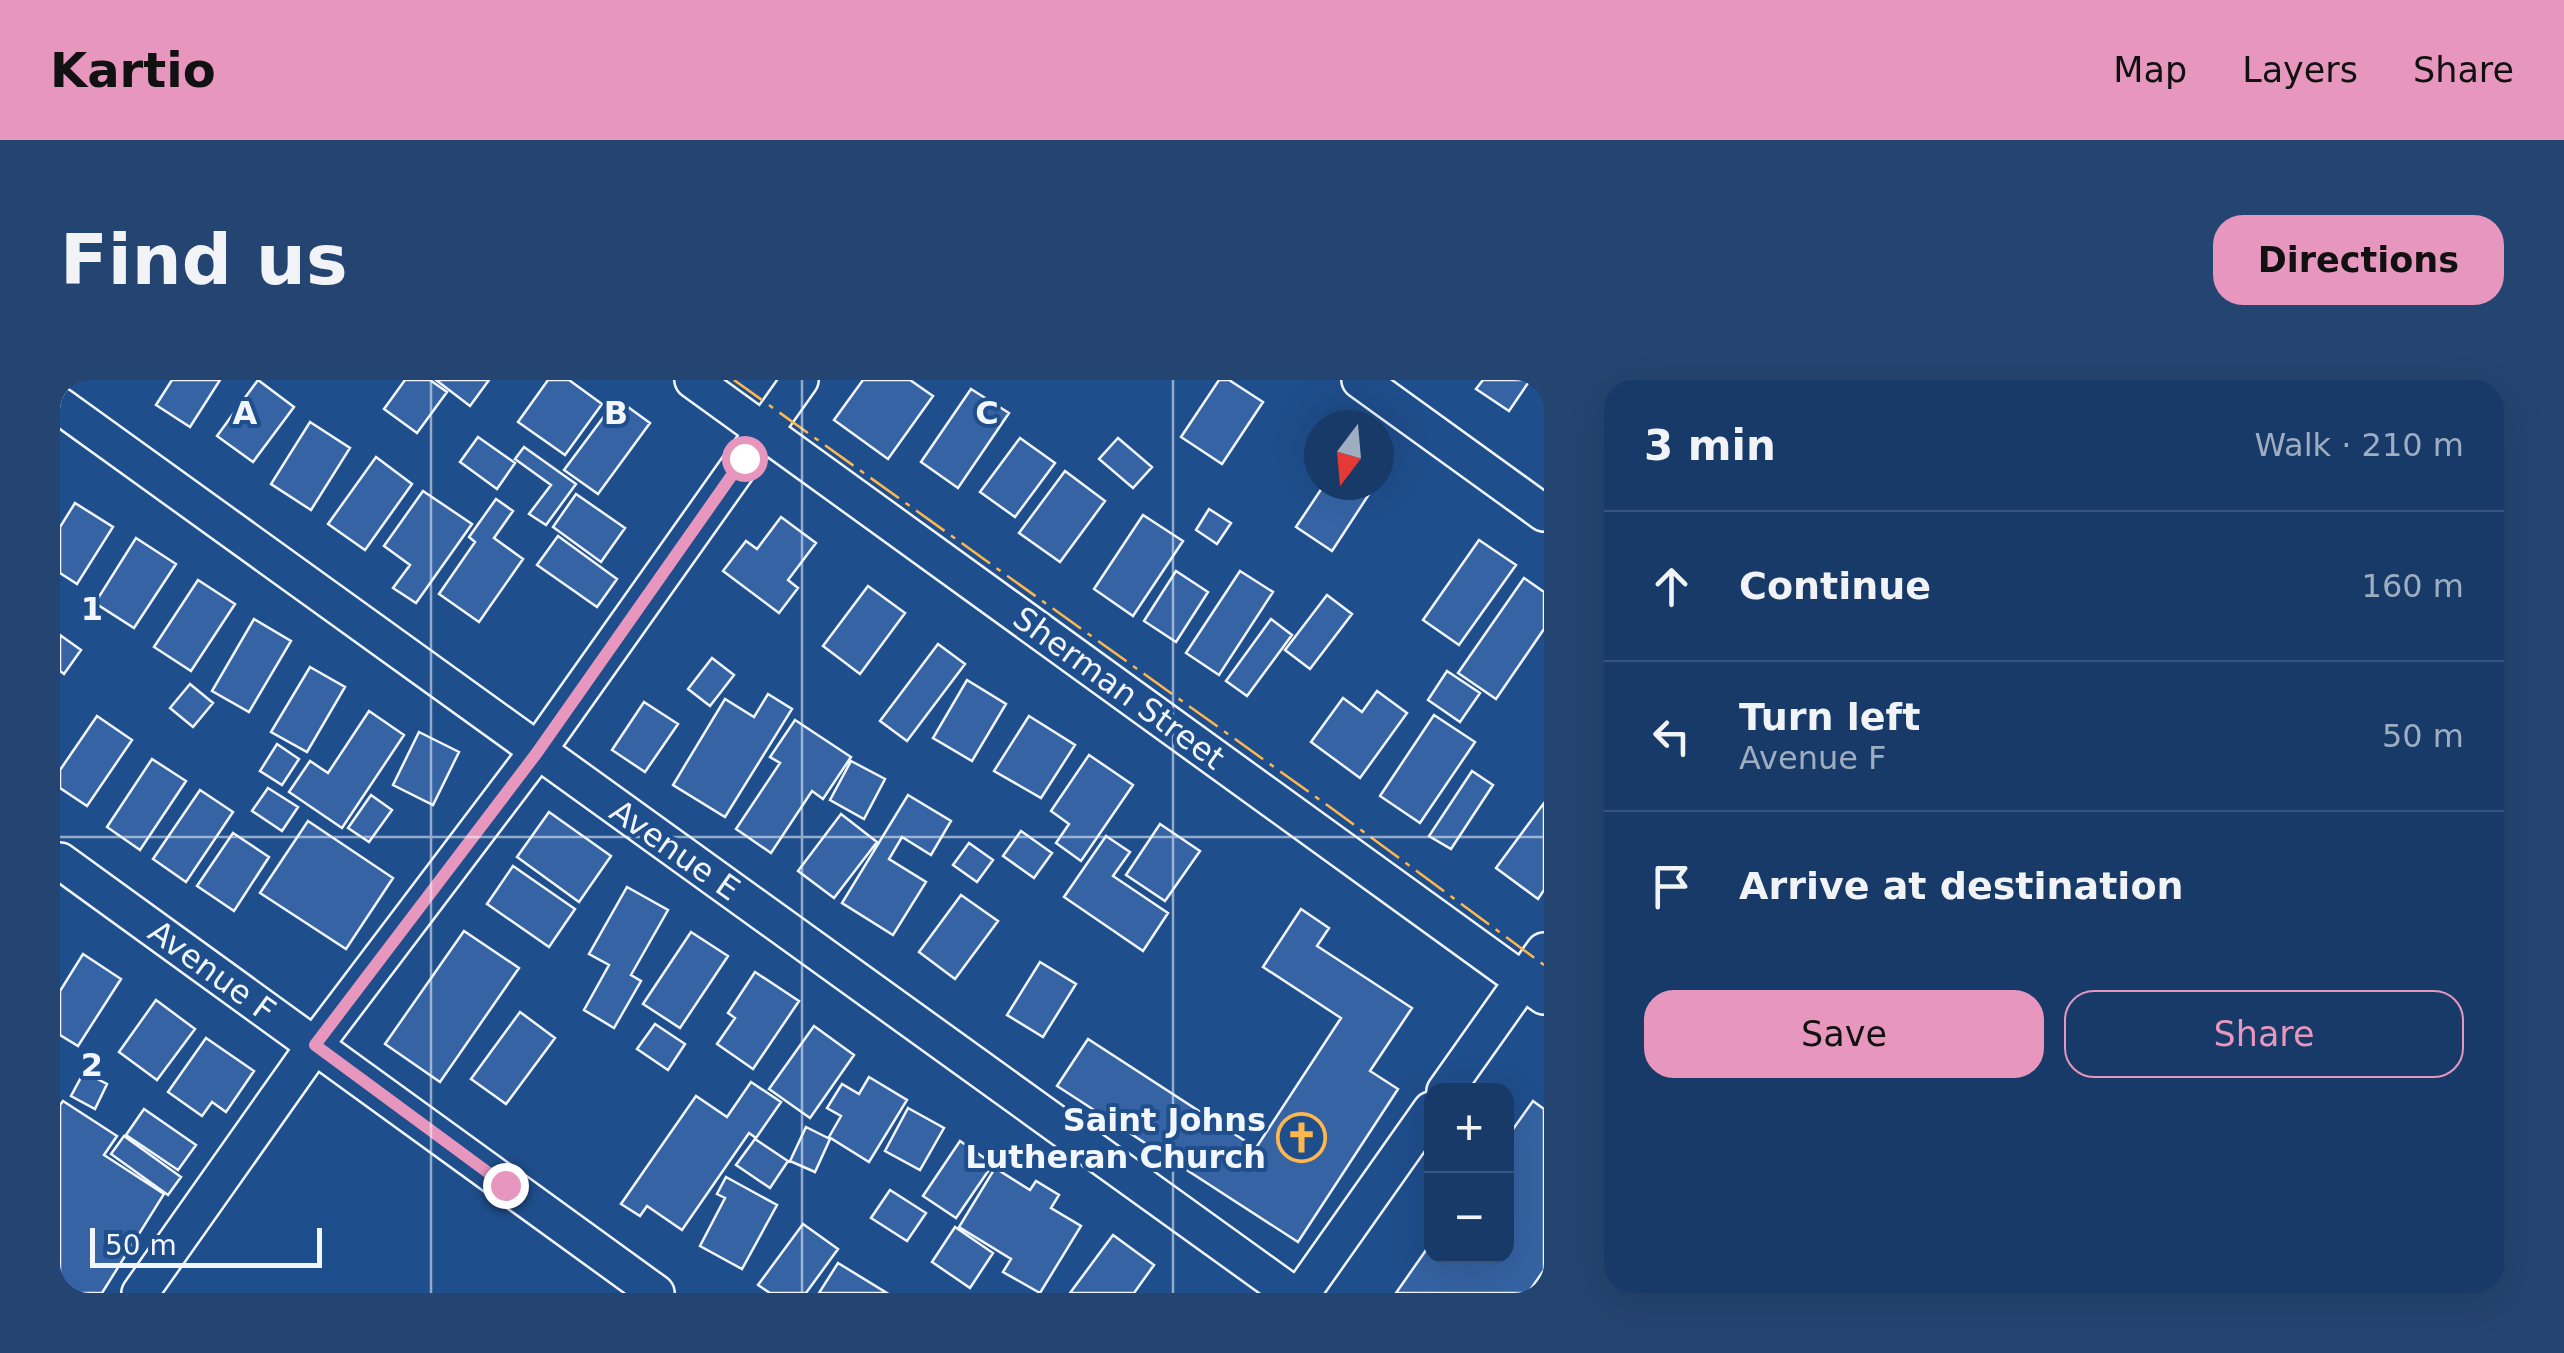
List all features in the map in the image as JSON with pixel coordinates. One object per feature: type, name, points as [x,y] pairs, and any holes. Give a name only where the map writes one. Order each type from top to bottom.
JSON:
[{"type":"street","name":"Sherman Street","points":[[693,380],[1534,988]]},
{"type":"street","points":[[140,1293],[315,1045],[536,754],[800,380]]},
{"type":"street","points":[[1360,380],[1544,513]]},
{"type":"street","name":"Avenue E","points":[[60,406],[536,754],[746,900],[1291,1293]]},
{"type":"street","name":"Avenue F","points":[[60,861],[656,1293]]},
{"type":"street","points":[[1451,1083],[1534,988],[1544,951]]},
{"type":"street","points":[[1302,1293],[1424,1121]]},
{"type":"building","points":[[172,380],[220,380],[190,427],[156,405]]},
{"type":"building","points":[[258,380],[294,407],[253,462],[217,436]]},
{"type":"building","points":[[405,380],[430,380],[447,392],[417,433],[384,409]]},
{"type":"building","points":[[436,380],[489,380],[470,406]]},
{"type":"building","points":[[548,380],[569,380],[602,404],[565,455],[518,422]]},
{"type":"building","points":[[863,380],[910,380],[933,396],[888,459],[834,420]]},
{"type":"building","points":[[1219,380],[1229,380],[1263,402],[1222,464],[1181,437]]},
{"type":"building","points":[[1483,380],[1530,380],[1509,411],[1476,389]]},
{"type":"building","points":[[971,389],[1009,413],[958,488],[921,462]]},
{"type":"building","points":[[617,399],[650,423],[598,494],[564,470]]},
{"type":"building","points":[[310,422],[350,448],[311,510],[271,484]]},
{"type":"building","points":[[478,437],[515,463],[497,489],[460,462]]},
{"type":"building","points":[[1020,438],[1055,463],[1015,517],[980,492]]},
{"type":"building","points":[[1118,438],[1152,467],[1133,488],[1099,459]]},
{"type":"building","points":[[524,447],[576,484],[546,525],[529,514],[551,485],[515,459]]},
{"type":"building","points":[[376,457],[412,484],[365,550],[328,524]]},
{"type":"building","points":[[1065,471],[1105,501],[1060,562],[1019,533]]},
{"type":"building","points":[[423,491],[472,524],[416,603],[393,588],[410,565],[384,546]]},
{"type":"building","points":[[576,494],[625,528],[601,562],[553,527]]},
{"type":"building","points":[[496,499],[513,511],[494,538],[523,559],[479,622],[439,594],[475,542],[469,537]]},
{"type":"building","points":[[1314,500],[1365,500],[1332,551],[1296,527]]},
{"type":"building","points":[[75,503],[113,527],[77,584],[60,573],[60,527]]},
{"type":"building","points":[[1209,509],[1231,523],[1217,544],[1196,530]]},
{"type":"building","points":[[1143,515],[1183,541],[1133,616],[1094,589]]},
{"type":"building","points":[[781,517],[816,543],[788,580],[798,588],[779,613],[723,571],[746,541],[757,549]]},
{"type":"building","points":[[558,536],[617,579],[597,607],[537,565]]},
{"type":"building","points":[[136,538],[176,564],[134,628],[95,603]]},
{"type":"building","points":[[1479,540],[1516,565],[1459,645],[1423,620]]},
{"type":"building","points":[[1176,571],[1208,592],[1176,642],[1144,621]]},
{"type":"building","points":[[1240,571],[1273,592],[1219,675],[1186,653]]},
{"type":"building","points":[[1524,578],[1544,592],[1544,629],[1496,699],[1458,673]]},
{"type":"building","points":[[198,580],[235,604],[191,671],[154,647]]},
{"type":"building","points":[[868,586],[905,613],[860,674],[823,646]]},
{"type":"building","points":[[1327,595],[1352,614],[1310,669],[1285,650]]},
{"type":"building","points":[[254,619],[291,641],[249,712],[212,691]]},
{"type":"building","points":[[1271,619],[1292,635],[1247,696],[1226,681]]},
{"type":"building","points":[[60,635],[81,650],[64,674],[60,671]]},
{"type":"building","points":[[938,644],[965,664],[907,741],[880,721]]},
{"type":"building","points":[[712,658],[734,675],[710,706],[688,689]]},
{"type":"building","points":[[310,667],[345,687],[307,752],[271,732]]},
{"type":"building","points":[[1447,671],[1480,693],[1460,722],[1428,700]]},
{"type":"building","points":[[967,680],[1006,704],[972,761],[933,738]]},
{"type":"building","points":[[190,684],[213,703],[193,727],[170,708]]},
{"type":"building","points":[[1377,691],[1407,713],[1360,778],[1311,742],[1343,698],[1362,712]]},
{"type":"building","points":[[768,694],[792,709],[725,817],[673,785],[725,699],[754,717]]},
{"type":"building","points":[[644,702],[678,724],[645,772],[612,750]]},
{"type":"building","points":[[369,711],[404,735],[342,828],[289,792],[310,761],[328,773]]},
{"type":"building","points":[[1434,715],[1475,742],[1420,823],[1380,796]]},
{"type":"building","points":[[97,716],[132,740],[87,806],[60,788],[60,770]]},
{"type":"building","points":[[1029,716],[1075,745],[1041,798],[994,771]]},
{"type":"building","points":[[795,720],[851,757],[823,799],[812,791],[771,853],[736,829],[780,763],[770,757]]},
{"type":"building","points":[[419,732],[459,752],[433,805],[393,785]]},
{"type":"building","points":[[277,744],[299,759],[282,785],[260,771]]},
{"type":"building","points":[[1089,755],[1133,785],[1081,861],[1056,843],[1069,824],[1051,811]]},
{"type":"building","points":[[152,759],[186,781],[140,850],[107,827]]},
{"type":"building","points":[[851,761],[885,779],[864,819],[830,800]]},
{"type":"building","points":[[1472,771],[1493,785],[1451,849],[1429,836]]},
{"type":"building","points":[[268,788],[298,807],[282,831],[252,811]]},
{"type":"building","points":[[200,790],[233,812],[186,882],[153,859]]},
{"type":"building","points":[[371,795],[392,810],[369,842],[348,828]]},
{"type":"building","points":[[908,795],[951,821],[931,855],[902,837],[889,859],[926,882],[893,935],[842,903]]},
{"type":"building","points":[[1544,803],[1544,890],[1538,899],[1496,868]]},
{"type":"building","points":[[549,812],[611,856],[579,902],[517,857]]},
{"type":"building","points":[[841,814],[877,842],[834,898],[798,871]]},
{"type":"building","points":[[308,821],[393,878],[346,949],[260,893]]},
{"type":"building","points":[[1160,824],[1200,851],[1165,901],[1126,875]]},
{"type":"building","points":[[1021,831],[1052,853],[1034,878],[1003,856]]},
{"type":"building","points":[[233,833],[269,857],[234,911],[197,886]]},
{"type":"building","points":[[1106,836],[1130,852],[1113,876],[1168,913],[1143,951],[1064,897]]},
{"type":"building","points":[[969,843],[993,860],[977,882],[953,865]]},
{"type":"building","points":[[513,866],[575,909],[549,947],[487,904]]},
{"type":"building","points":[[627,887],[668,910],[631,975],[641,981],[614,1028],[584,1010],[609,965],[589,954]]},
{"type":"building","points":[[961,895],[998,921],[955,979],[919,952]]},
{"type":"building","points":[[1301,909],[1329,928],[1317,946],[1412,1008],[1370,1071],[1398,1089],[1298,1242],[1057,1086],[1088,1039],[1256,1148],[1341,1018],[1263,967]]},
{"type":"building","points":[[464,931],[519,968],[440,1082],[385,1044]]},
{"type":"building","points":[[691,932],[728,956],[680,1028],[643,1004]]},
{"type":"building","points":[[83,954],[121,979],[78,1046],[60,1035],[60,991]]},
{"type":"building","points":[[1040,962],[1076,984],[1043,1037],[1007,1015]]},
{"type":"building","points":[[755,972],[799,1001],[753,1069],[717,1044],[735,1018],[728,1013]]},
{"type":"building","points":[[156,1000],[195,1029],[157,1080],[119,1052]]},
{"type":"building","points":[[520,1012],[555,1038],[506,1104],[471,1079]]},
{"type":"building","points":[[655,1024],[685,1044],[668,1070],[637,1049]]},
{"type":"building","points":[[814,1026],[854,1055],[810,1118],[769,1089]]},
{"type":"building","points":[[206,1038],[254,1071],[226,1112],[212,1102],[202,1116],[168,1092]]},
{"type":"building","points":[[84,1072],[107,1084],[95,1109],[71,1096]]},
{"type":"building","points":[[869,1077],[907,1100],[869,1162],[829,1137],[841,1116],[827,1108],[842,1084],[859,1094]]},
{"type":"building","points":[[751,1082],[781,1102],[756,1138],[749,1133],[682,1230],[647,1206],[640,1216],[621,1204],[696,1096],[727,1117]]},
{"type":"building","points":[[63,1101],[117,1136],[104,1155],[164,1194],[102,1293],[75,1293],[60,1283]]},
{"type":"building","points":[[1533,1101],[1544,1109],[1544,1270],[1528,1293],[1396,1293],[1424,1253],[1424,1263],[1514,1263],[1514,1128]]},
{"type":"building","points":[[908,1108],[944,1128],[920,1170],[885,1151]]},
{"type":"building","points":[[144,1109],[196,1145],[178,1170],[126,1135]]},
{"type":"building","points":[[806,1127],[830,1139],[815,1172],[790,1161]]},
{"type":"building","points":[[124,1136],[181,1177],[168,1195],[111,1154]]},
{"type":"building","points":[[755,1139],[788,1161],[770,1188],[736,1165]]},
{"type":"building","points":[[960,1141],[993,1164],[956,1218],[923,1196]]},
{"type":"building","points":[[995,1168],[1030,1190],[1036,1181],[1059,1195],[1051,1208],[1081,1226],[1040,1293],[1003,1272],[1011,1259],[959,1227]]},
{"type":"building","points":[[726,1177],[777,1205],[742,1269],[700,1246],[725,1198],[717,1194]]},
{"type":"building","points":[[890,1190],[926,1213],[907,1241],[871,1218]]},
{"type":"building","points":[[803,1224],[838,1249],[806,1293],[770,1293],[758,1285]]},
{"type":"building","points":[[955,1227],[993,1253],[970,1288],[932,1262]]},
{"type":"building","points":[[1113,1235],[1154,1265],[1134,1293],[1070,1293]]},
{"type":"building","points":[[838,1263],[887,1293],[819,1293]]},
{"type":"power","points":[[734,380],[1544,965]]},
{"type":"place","name":"Saint Johns Lutheran Church","points":[[1301,1138]]},
{"type":"route","points":[[505,1185],[315,1045],[536,754],[744,458]]}]
